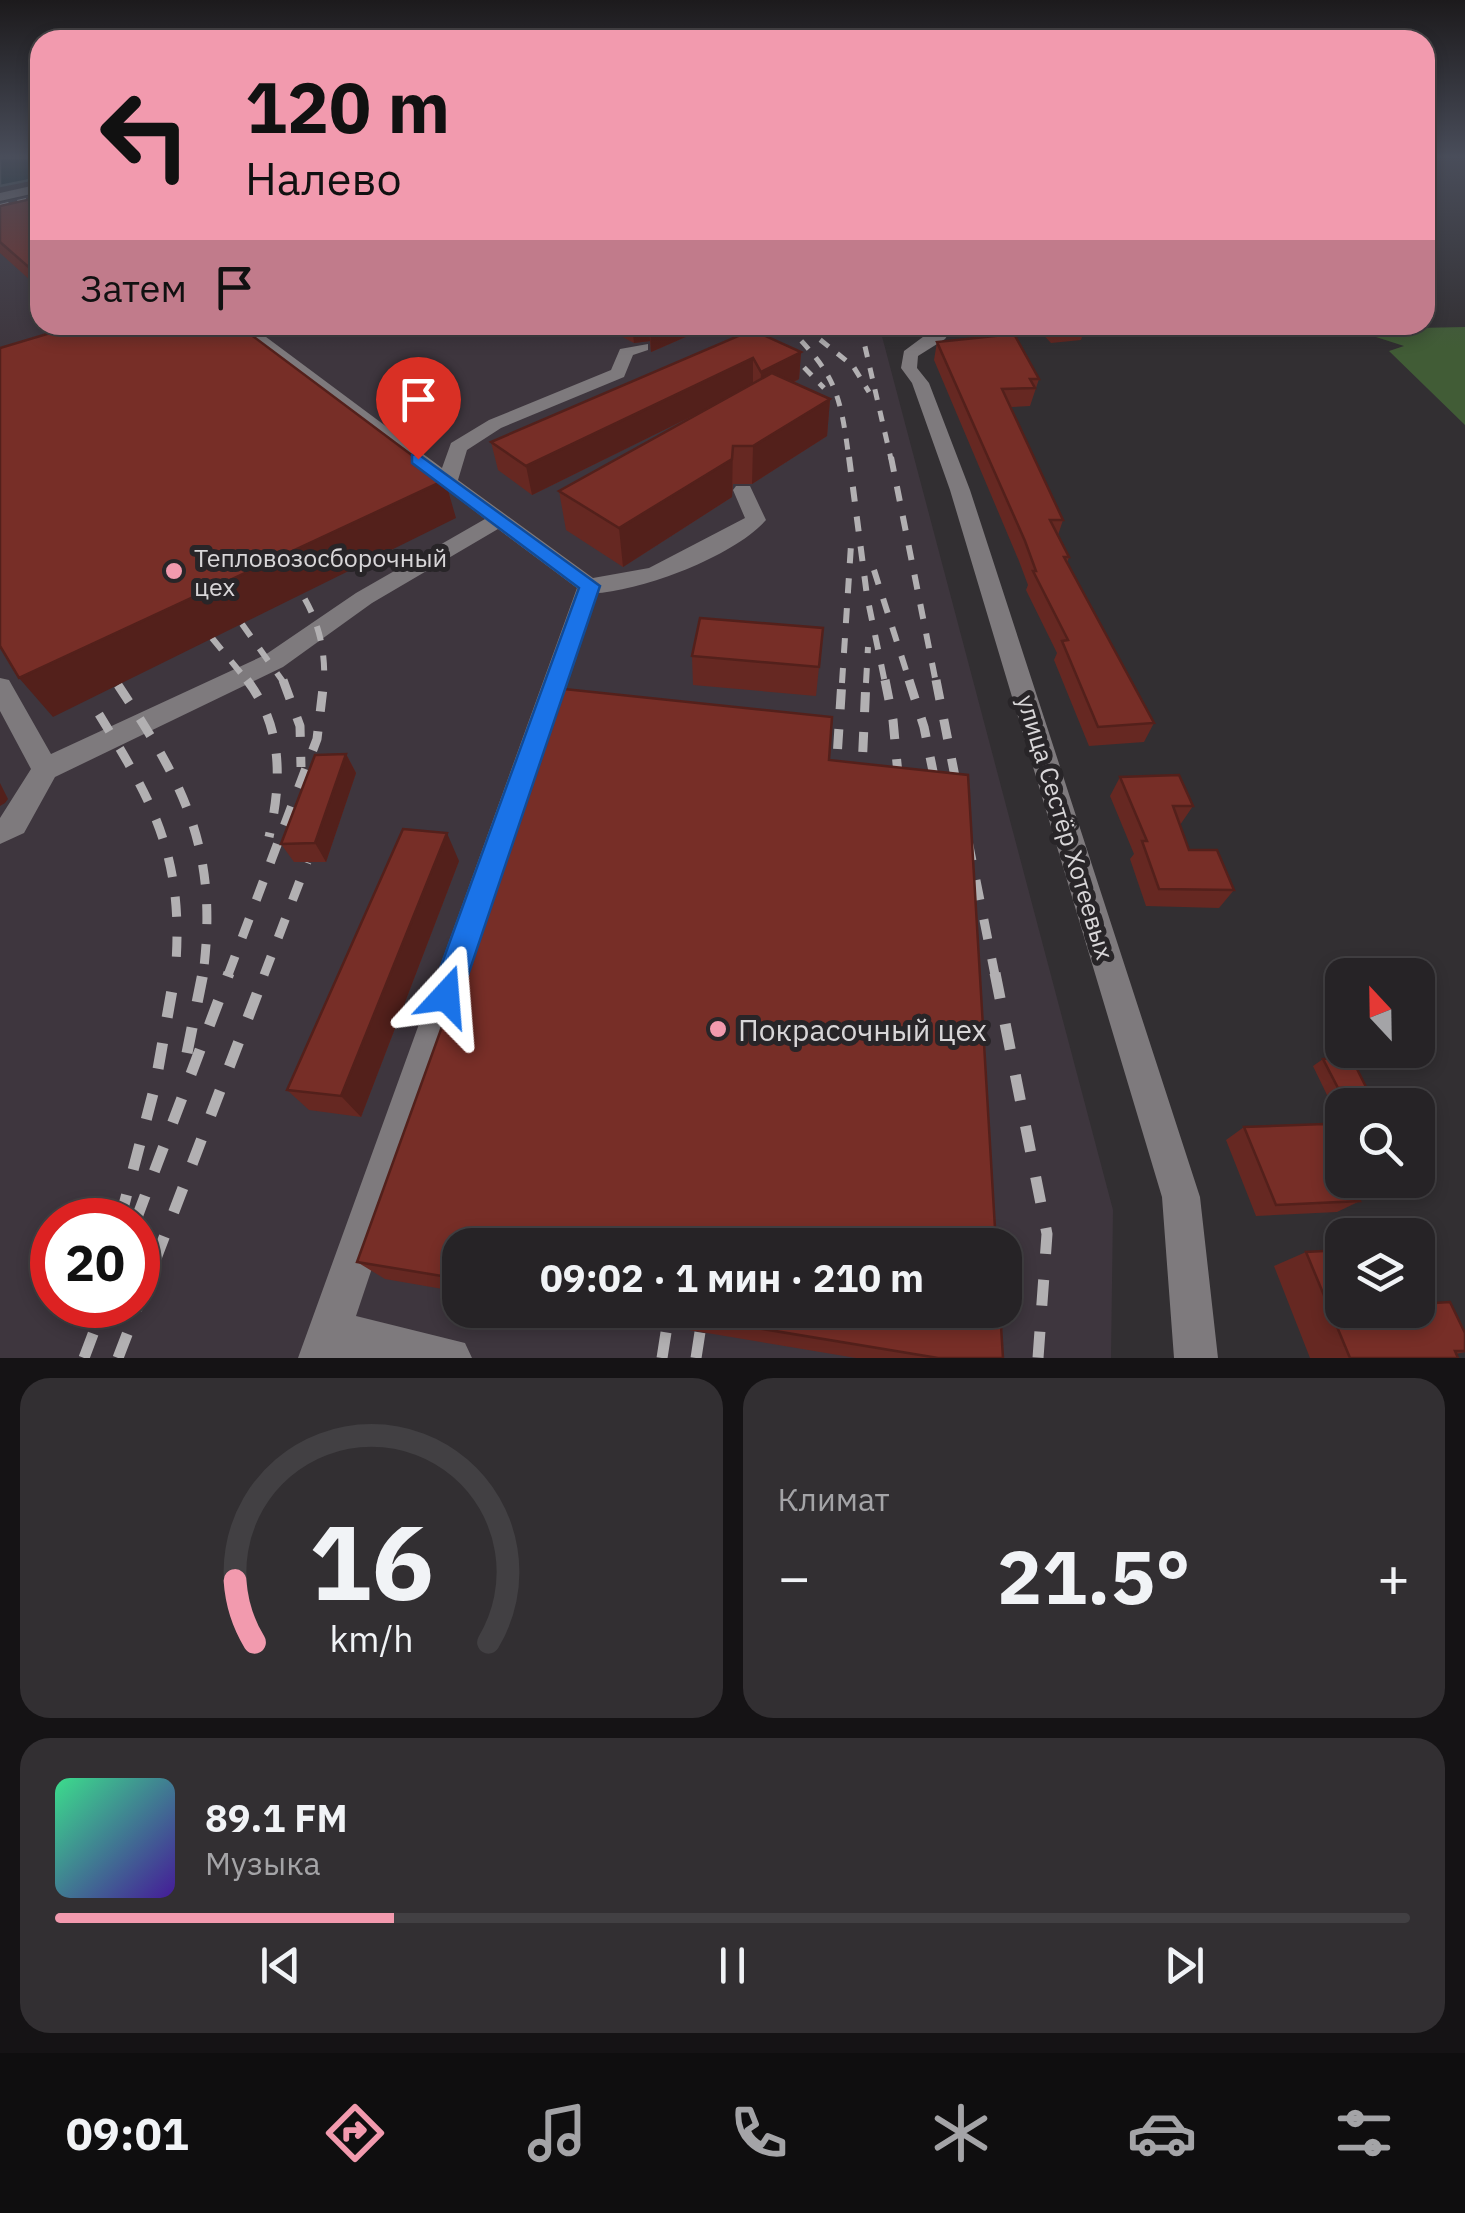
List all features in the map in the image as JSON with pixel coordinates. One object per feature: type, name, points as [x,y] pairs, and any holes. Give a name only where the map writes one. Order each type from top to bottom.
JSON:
[{"type":"street","points":[[253,335],[590,586],[620,586],[671,571],[756,520],[742,490]]},
{"type":"street","name":"улица Сестёр Хотеевых","points":[[940,335],[910,354],[910,368],[920,383],[960,490],[1181,1196],[1196,1358]]},
{"type":"street","points":[[448,481],[458,447],[495,424],[618,373],[626,352],[642,347]]},
{"type":"street","points":[[0,832],[14,824],[45,770],[274,661],[364,598],[499,520]]},
{"type":"street","points":[[450,1358],[324,1344],[590,586]]},
{"type":"street","points":[[0,687],[45,770]]},
{"type":"shaded area","points":[[0,221],[30,221],[30,335],[882,335],[1113,1210],[1111,1358],[0,1358]]},
{"type":"green space","points":[[1465,327],[1465,425],[1389,351],[1404,346],[1374,335],[1435,335],[1435,328]]},
{"type":"building","points":[[0,221],[30,221],[30,268],[0,242]]},
{"type":"building","name":"Тепловозосборочный цех","points":[[44,335],[251,335],[445,480],[19,678],[0,646],[0,348]]},
{"type":"building","points":[[740,335],[763,335],[801,352],[761,372],[753,358],[526,466],[491,442]]},
{"type":"building","points":[[1015,335],[1039,379],[1030,379],[1035,388],[1002,389],[1063,520],[1050,520],[1069,557],[1064,557],[1154,723],[1098,727],[1062,641],[1068,640],[1033,571],[1025,541],[937,342]]},
{"type":"building","points":[[772,373],[830,399],[753,446],[733,446],[732,459],[619,528],[559,491]]},
{"type":"building","points":[[700,618],[823,628],[819,667],[692,656]]},
{"type":"building","name":"Покрасочный цех","points":[[564,689],[832,717],[829,760],[968,775],[995,1228],[442,1228],[442,1276],[357,1262]]},
{"type":"building","points":[[346,754],[315,843],[281,844],[315,755]]},
{"type":"building","points":[[1179,775],[1193,806],[1173,806],[1189,850],[1217,850],[1234,890],[1159,889],[1142,841],[1147,841],[1120,777]]},
{"type":"building","points":[[403,829],[447,833],[341,1096],[287,1090]]},
{"type":"building","points":[[1328,1068],[1356,1068],[1366,1087],[1338,1088]]},
{"type":"building","points":[[1325,1124],[1325,1198],[1360,1201],[1276,1205],[1244,1127]]},
{"type":"building","points":[[1325,1251],[1325,1298],[1306,1252]]},
{"type":"building","points":[[1450,1302],[1465,1333],[1465,1351],[1455,1351],[1458,1358],[1350,1358],[1338,1328],[1435,1328],[1435,1303]]},
{"type":"building","points":[[757,1328],[1001,1328],[1003,1358],[938,1358]]},
{"type":"railway","points":[[750,335],[791,354],[824,388]]},
{"type":"railway","points":[[795,335],[832,385],[849,459]]},
{"type":"railway","points":[[814,335],[853,366],[869,392]]},
{"type":"railway","points":[[862,335],[891,459]]},
{"type":"railway","points":[[849,457],[867,596],[885,683]]},
{"type":"railway","points":[[891,457],[936,683]]},
{"type":"railway","points":[[842,683],[851,545]]},
{"type":"railway","points":[[874,570],[910,683]]},
{"type":"railway","points":[[288,574],[316,625],[324,681]]},
{"type":"railway","points":[[242,624],[284,683]]},
{"type":"railway","points":[[212,638],[249,683]]},
{"type":"railway","points":[[866,683],[868,647]]},
{"type":"railway","points":[[76,676],[80,683]]},
{"type":"railway","points":[[78,680],[141,786],[167,852],[177,929],[175,975]]},
{"type":"railway","points":[[283,680],[300,726],[301,767]]},
{"type":"railway","points":[[835,789],[842,680]]},
{"type":"railway","points":[[861,792],[866,680]]},
{"type":"railway","points":[[885,680],[900,796]]},
{"type":"railway","points":[[909,680],[924,727],[938,796]]},
{"type":"railway","points":[[936,680],[960,802]]},
{"type":"railway","points":[[228,975],[317,739],[324,681]]},
{"type":"railway","points":[[249,683],[267,716],[276,755],[276,795],[269,837]]},
{"type":"railway","points":[[118,685],[162,755],[192,821],[206,891],[203,975]]},
{"type":"railway","points":[[968,841],[995,975]]},
{"type":"railway","points":[[264,975],[307,862]]},
{"type":"railway","points":[[126,1198],[155,1086],[175,973]]},
{"type":"railway","points":[[187,1053],[203,973]]},
{"type":"railway","points":[[144,1198],[229,973]]},
{"type":"railway","points":[[118,1358],[265,973]]},
{"type":"railway","points":[[995,973],[1047,1234],[1038,1358]]},
{"type":"railway","points":[[84,1358],[95,1328]]},
{"type":"railway","points":[[662,1358],[667,1328]]},
{"type":"railway","points":[[696,1358],[700,1332]]},
{"type":"place","name":"Тепловозосборочный цех","points":[[174,571]]},
{"type":"place","name":"Покрасочный цех","points":[[718,1029]]},
{"type":"route","points":[[418,459],[590,586],[446,996]]}]
